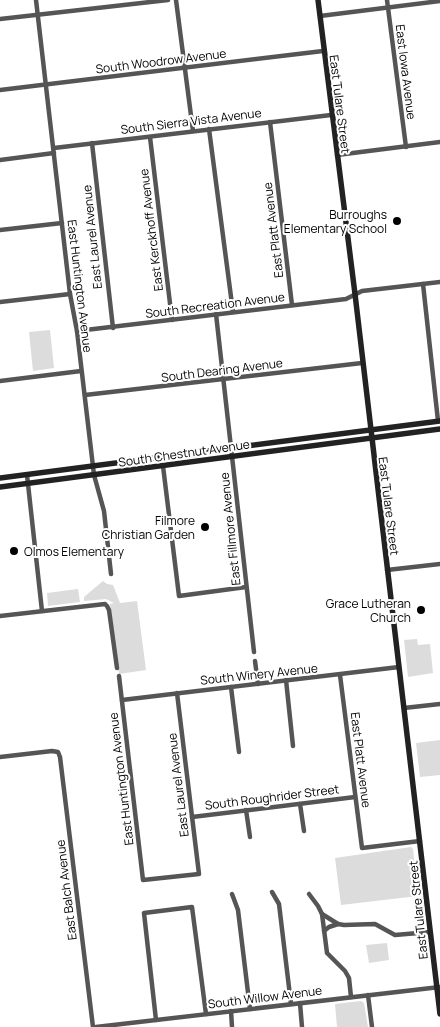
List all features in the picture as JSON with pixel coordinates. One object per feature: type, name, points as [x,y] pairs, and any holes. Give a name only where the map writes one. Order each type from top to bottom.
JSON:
[{"type":"main road","name":"East Tulare Street","points":[[318,0],[355,294],[440,1014]]},
{"type":"main road","name":"South Chestnut Avenue","points":[[0,478],[370,429],[440,425]]},
{"type":"main road","name":"South Chestnut Avenue","points":[[0,486],[371,438],[440,425]]},
{"type":"street","name":"East Huntington Avenue","points":[[36,0],[70,294],[77,331],[94,475],[104,510],[111,574]]},
{"type":"street","points":[[0,19],[168,0]]},
{"type":"street","points":[[176,0],[193,131]]},
{"type":"street","name":"East Iowa Avenue","points":[[387,0],[406,146]]},
{"type":"street","points":[[320,16],[440,1]]},
{"type":"street","name":"South Woodrow Avenue","points":[[0,90],[324,50]]},
{"type":"street","name":"South Sierra Vista Avenue","points":[[0,160],[92,143],[331,115]]},
{"type":"street","name":"East Platt Avenue","points":[[270,122],[292,305]]},
{"type":"street","points":[[209,129],[233,312]]},
{"type":"street","name":"East Kerckhoff Avenue","points":[[150,136],[172,320]]},
{"type":"street","points":[[337,155],[440,142]]},
{"type":"street","name":"East Laurel Avenue","points":[[92,143],[113,328]]},
{"type":"street","points":[[0,230],[62,223]]},
{"type":"street","name":"South Recreation Avenue","points":[[77,331],[346,299],[362,291],[440,282]]},
{"type":"street","points":[[423,284],[440,436]]},
{"type":"street","points":[[0,302],[70,294]]},
{"type":"street","name":"East Fillmore Avenue","points":[[216,314],[254,652]]},
{"type":"street","name":"South Dearing Avenue","points":[[85,395],[362,363]]},
{"type":"street","points":[[0,381],[81,371]]},
{"type":"street","points":[[163,466],[179,596],[246,587]]},
{"type":"street","points":[[28,475],[42,611]]},
{"type":"street","points":[[387,570],[440,564]]},
{"type":"street","points":[[0,616],[102,604],[107,606],[116,668]]},
{"type":"street","points":[[255,661],[258,684]]},
{"type":"street","name":"South Winery Avenue","points":[[122,700],[399,667]]},
{"type":"street","name":"East Platt Avenue","points":[[340,675],[362,848],[420,841]]},
{"type":"street","name":"East Huntington Avenue","points":[[119,676],[143,880],[169,879]]},
{"type":"street","points":[[286,680],[293,746]]},
{"type":"street","points":[[231,687],[239,752]]},
{"type":"street","name":"East Laurel Avenue","points":[[169,879],[199,874],[177,693]]},
{"type":"street","points":[[404,708],[440,704]]},
{"type":"street","name":"East Balch Avenue","points":[[0,757],[52,750],[58,752],[60,757],[94,1027]]},
{"type":"street","name":"South Roughrider Street","points":[[192,816],[355,797]]},
{"type":"street","points":[[300,804],[304,830]]},
{"type":"street","points":[[246,810],[250,837]]},
{"type":"street","points":[[272,892],[279,904],[291,1004]]},
{"type":"street","points":[[232,894],[238,910],[250,1009]]},
{"type":"street","points":[[309,894],[322,914],[327,953],[345,971],[351,997]]},
{"type":"street","points":[[162,1027],[159,1019],[144,913],[172,907],[192,907],[206,1014]]},
{"type":"street","points":[[322,914],[338,924]]},
{"type":"street","points":[[324,931],[338,924],[375,924],[395,935],[430,932]]},
{"type":"street","name":"South Willow Avenue","points":[[94,1027],[438,987]]},
{"type":"street","points":[[368,995],[372,1027]]},
{"type":"street","points":[[300,1003],[302,1027]]},
{"type":"street","points":[[230,1011],[232,1027]]},
{"type":"shaded area","points":[[50,330],[54,368],[33,371],[29,332]]},
{"type":"shaded area","points":[[103,581],[113,585],[120,603],[137,601],[146,670],[119,674],[110,604],[114,603],[106,599],[84,601],[84,597]]},
{"type":"shaded area","points":[[78,589],[80,602],[48,606],[47,593]]},
{"type":"shaded area","points":[[417,639],[418,645],[430,644],[433,673],[408,677],[404,640]]},
{"type":"shaded area","points":[[440,740],[440,775],[420,777],[416,743]]},
{"type":"shaded area","points":[[411,847],[413,849],[418,896],[341,905],[335,858]]},
{"type":"shaded area","points":[[387,943],[389,960],[369,963],[366,945]]},
{"type":"shaded area","points":[[361,1001],[364,1003],[368,1027],[337,1027],[335,1004]]},
{"type":"place","name":"Burroughs Elementary School","points":[[397,221]]},
{"type":"place","name":"Filmore Christian Garden","points":[[205,527]]},
{"type":"place","name":"Olmos Elementary","points":[[14,551]]},
{"type":"place","name":"Grace Lutheran Church","points":[[421,610]]}]
